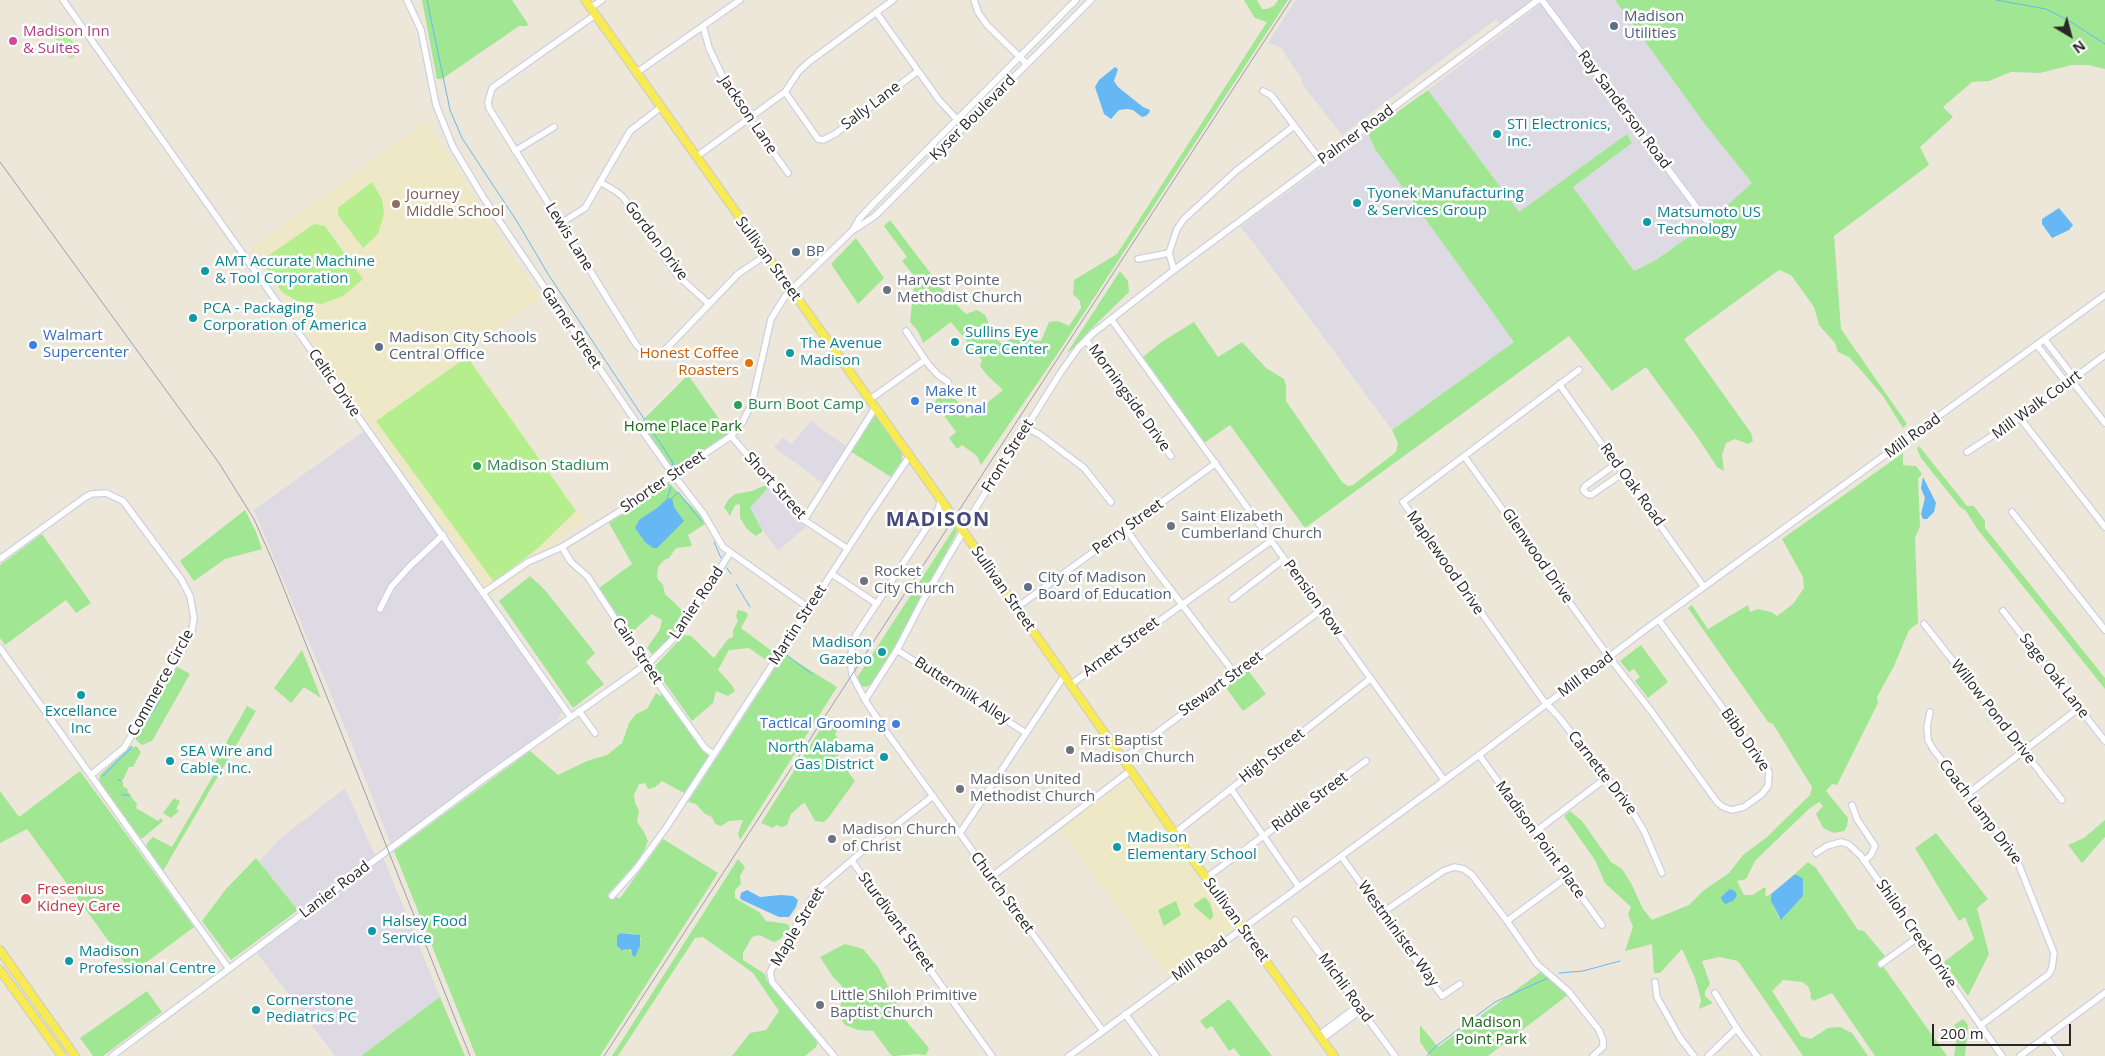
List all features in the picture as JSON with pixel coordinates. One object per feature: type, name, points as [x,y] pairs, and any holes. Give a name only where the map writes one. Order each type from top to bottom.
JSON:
[{"type":"main road","name":"Sullivan Street","points":[[584,0],[1334,1056]]},
{"type":"main road","points":[[0,950],[75,1056]]},
{"type":"main road","points":[[0,970],[62,1056]]},
{"type":"street","name":"Celtic Drive","points":[[64,0],[570,716]]},
{"type":"street","name":"Garner Street","points":[[407,0],[421,30],[436,104],[453,147],[483,197],[537,279],[674,476],[703,513],[723,547],[809,608]]},
{"type":"street","name":"Lewis Lane","points":[[602,0],[593,12],[492,88],[488,102],[489,108],[515,151],[637,346],[645,352],[660,353],[668,348],[738,274],[766,255]]},
{"type":"street","points":[[636,73],[740,0]]},
{"type":"street","points":[[696,157],[785,92],[799,71],[810,61],[893,0]]},
{"type":"street","points":[[974,0],[978,12],[987,25],[1027,64]]},
{"type":"street","name":"Kyser Boulevard","points":[[791,290],[852,231],[859,219],[878,198],[1076,0]]},
{"type":"street","name":"Kyser Boulevard","points":[[852,231],[863,226],[886,206],[1091,0]]},
{"type":"street","name":"Palmer Road","points":[[1174,270],[1538,0]]},
{"type":"street","name":"Ray Sanderson Road","points":[[1542,0],[1706,220]]},
{"type":"street","points":[[876,12],[939,100],[964,127]]},
{"type":"street","name":"Jackson Lane","points":[[703,26],[719,72],[729,90],[788,173]]},
{"type":"street","name":"Sally Lane","points":[[785,92],[818,139],[822,140],[835,134],[918,71]]},
{"type":"street","points":[[994,82],[1002,89]]},
{"type":"street","points":[[1263,91],[1271,95],[1321,161]]},
{"type":"street","points":[[561,223],[585,208],[630,131],[661,107]]},
{"type":"street","points":[[1174,270],[1170,252],[1177,229],[1195,208],[1236,170],[1294,126]]},
{"type":"street","points":[[515,151],[554,127]]},
{"type":"street","name":"Gordon Drive","points":[[600,182],[623,198],[676,274],[709,304]]},
{"type":"street","points":[[878,198],[886,206]]},
{"type":"street","points":[[1138,259],[1170,252]]},
{"type":"street","name":"Front Street","points":[[865,700],[897,650],[923,600],[961,535],[962,530],[1060,372],[1086,340],[1174,270]]},
{"type":"street","name":"Shorter Street","points":[[483,593],[528,562],[562,547],[674,476],[731,436],[742,423],[752,403],[771,319],[778,306],[791,290]]},
{"type":"street","name":"Mill Road","points":[[1069,1056],[1479,755],[1659,620],[2105,295]]},
{"type":"street","name":"Pension Row","points":[[1112,319],[1444,780]]},
{"type":"street","points":[[906,331],[925,360],[938,375],[948,382]]},
{"type":"street","name":"Morningside Drive","points":[[1086,340],[1171,456]]},
{"type":"street","points":[[2045,340],[2072,375],[2071,380],[2105,423]]},
{"type":"street","points":[[2037,345],[2064,380],[2071,380]]},
{"type":"street","name":"Mill Walk Court","points":[[1967,452],[2020,418],[2105,356]]},
{"type":"street","points":[[869,400],[925,360]]},
{"type":"street","name":"Maplewood Drive","points":[[1547,704],[1403,502],[1578,370]]},
{"type":"street","name":"Red Oak Road","points":[[1559,384],[1704,587]]},
{"type":"street","points":[[804,520],[875,408]]},
{"type":"street","points":[[2020,418],[2105,526]]},
{"type":"street","points":[[1026,428],[1039,434],[1084,468],[1111,502]]},
{"type":"street","name":"Short Street","points":[[731,436],[804,520],[848,548]]},
{"type":"street","name":"Glenwood Drive","points":[[1464,456],[1609,657]]},
{"type":"street","name":"Martin Street","points":[[612,896],[636,869],[688,794],[848,548],[910,457]]},
{"type":"street","name":"Perry Street","points":[[1016,608],[1216,463]]},
{"type":"street","points":[[1616,464],[1585,486],[1584,490],[1587,494],[1591,495],[1623,473]]},
{"type":"street","name":"Commerce Circle","points":[[0,559],[84,498],[91,494],[106,493],[123,501],[181,579],[190,596],[194,618],[192,630],[185,646],[124,748],[91,775]]},
{"type":"street","name":"Church Street","points":[[940,500],[939,508],[933,518],[856,635],[850,656],[852,675],[865,700],[903,754],[1103,1030]]},
{"type":"street","points":[[2012,512],[2105,630]]},
{"type":"street","points":[[933,518],[941,513],[950,514]]},
{"type":"street","points":[[1126,528],[1234,674]]},
{"type":"street","points":[[380,610],[391,587],[443,535]]},
{"type":"street","name":"Arnett Street","points":[[1070,685],[1272,541]]},
{"type":"street","name":"Cain Street","points":[[562,547],[571,562],[588,577],[646,665],[705,748],[713,754]]},
{"type":"street","name":"Lanier Road","points":[[112,1056],[570,716],[646,665],[662,652],[679,633],[730,553]]},
{"type":"street","points":[[1232,599],[1284,559]]},
{"type":"street","points":[[832,574],[877,604]]},
{"type":"street","name":"Stewart Street","points":[[1122,759],[1321,610]]},
{"type":"street","name":"Sage Oak Lane","points":[[2002,611],[2105,742]]},
{"type":"street","name":"Bibb Drive","points":[[1609,657],[1723,808],[1732,810],[1744,808],[1762,794],[1770,780],[1766,765],[1659,620]]},
{"type":"street","name":"Willow Pond Drive","points":[[1924,624],[2062,800]]},
{"type":"street","points":[[0,648],[229,968]]},
{"type":"street","name":"Buttermilk Alley","points":[[897,650],[1026,733]]},
{"type":"street","name":"Arnett Street","points":[[960,833],[1064,676]]},
{"type":"street","name":"High Street","points":[[1175,833],[1370,679]]},
{"type":"street","name":"Carnette Drive","points":[[1547,704],[1633,809],[1662,873]]},
{"type":"street","points":[[1969,794],[2079,708]]},
{"type":"street","points":[[579,711],[595,732]]},
{"type":"street","name":"Coach Lamp Drive","points":[[1930,712],[1927,727],[1928,740],[1932,749],[1969,794],[2020,863],[2054,953],[2052,968],[2049,974],[1980,1025]]},
{"type":"street","name":"Madison Point Place","points":[[1479,755],[1602,925]]},
{"type":"street","name":"Riddle Street","points":[[1206,878],[1366,761]]},
{"type":"street","points":[[991,877],[1130,771]]},
{"type":"street","points":[[1535,832],[1606,778]]},
{"type":"street","points":[[1231,789],[1299,887]]},
{"type":"street","name":"Maple Street","points":[[834,1056],[769,976],[816,891],[933,796]]},
{"type":"street","points":[[1852,805],[1857,819],[1875,846],[1872,855],[1864,861]]},
{"type":"street","name":"Shiloh Creek Drive","points":[[1816,853],[1827,846],[1841,842],[1854,848],[2002,1056]]},
{"type":"street","name":"Westminister Way","points":[[1341,856],[1442,996],[1460,984]]},
{"type":"street","name":"Sturdivant Street","points":[[852,861],[992,1056]]},
{"type":"street","points":[[1382,913],[1443,871],[1454,867],[1464,869],[1472,875],[1537,964],[1568,991],[1599,1030],[1603,1040],[1603,1047],[1593,1056]]},
{"type":"street","points":[[1507,921],[1567,877]]},
{"type":"street","name":"Michli Road","points":[[1296,920],[1395,1056]]},
{"type":"street","points":[[1881,964],[1918,938]]},
{"type":"street","points":[[1655,982],[1657,997],[1680,1038],[1694,1056]]},
{"type":"street","points":[[1715,993],[1757,1056]]},
{"type":"street","points":[[2020,1056],[2105,993]]},
{"type":"street","points":[[1321,1037],[1359,1008]]},
{"type":"street","points":[[1124,1014],[1156,1056]]},
{"type":"street","points":[[1708,1056],[1737,1028]]},
{"type":"street","points":[[2046,1037],[2060,1056]]},
{"type":"shaded area","points":[[1296,0],[1533,0],[1500,24],[1496,19],[1342,135],[1302,84],[1301,78],[1280,47],[1268,43]]},
{"type":"shaded area","points":[[1546,0],[1615,0],[1704,123],[1752,183],[1704,226],[1656,260],[1634,271],[1573,187],[1632,143],[1627,134],[1519,212],[1428,90]]},
{"type":"shaded area","points":[[426,121],[540,298],[465,352],[585,521],[559,540],[546,555],[491,595],[319,352],[250,250]]},
{"type":"shaded area","points":[[1368,133],[1375,149],[1515,342],[1392,430],[1240,227]]},
{"type":"shaded area","points":[[811,421],[847,447],[824,484],[774,447],[783,437],[792,444]]},
{"type":"shaded area","points":[[364,431],[562,712],[555,723],[391,845],[352,745],[254,510]]},
{"type":"shaded area","points":[[767,483],[799,519],[808,525],[778,551],[746,508]]},
{"type":"shaded area","points":[[1129,775],[1237,927],[1169,977],[1060,829]]},
{"type":"shaded area","points":[[345,788],[375,856],[381,852],[440,997],[361,1056],[335,1056],[257,953],[304,917],[259,861],[281,838]]},
{"type":"green space","points":[[422,0],[512,0],[528,24],[527,26],[519,26],[442,79],[437,79]]},
{"type":"green space","points":[[1244,0],[1257,0],[1262,9],[1267,9],[1274,6],[1278,0],[1288,0],[1058,353],[981,465],[977,456],[962,445],[957,449],[949,438],[956,432],[935,403],[938,394],[950,393],[960,404],[963,415],[968,418],[1003,390],[986,374],[980,366],[982,360],[951,322],[923,343],[918,331],[910,322],[915,277],[902,261],[907,257],[884,226],[890,220],[947,295],[966,314],[977,310],[985,315],[996,339],[1002,344],[1011,339],[1041,341],[1049,322],[1058,321],[1069,326],[1081,308],[1080,301],[1073,294],[1074,280],[1117,254],[1267,22],[1255,18]]},
{"type":"green space","points":[[1615,0],[2105,0],[2105,69],[2089,65],[2071,65],[2040,73],[2011,72],[1989,81],[1972,82],[1943,107],[1953,117],[1920,147],[1929,165],[1834,236],[1841,329],[1907,424],[1903,428],[1883,396],[1849,357],[1838,352],[1835,343],[1819,325],[1814,307],[1791,275],[1779,270],[1684,339],[1751,433],[1753,441],[1748,444],[1735,439],[1726,443],[1722,455],[1724,471],[1717,467],[1646,367],[1612,391],[1569,336],[1305,528],[1230,425],[1204,443],[1143,357],[1163,341],[1194,322],[1218,357],[1242,342],[1266,368],[1284,379],[1286,401],[1342,482],[1348,486],[1353,485],[1396,452],[1398,443],[1392,430],[1514,342],[1375,149],[1368,133],[1428,90],[1519,212],[1627,134],[1632,143],[1573,187],[1634,271],[1656,260],[1704,226],[1752,183],[1704,123]]},
{"type":"green space","points":[[65,31],[80,52],[70,59],[55,38]]},
{"type":"green space","points":[[372,182],[382,199],[384,214],[378,234],[363,248],[338,215],[338,208]]},
{"type":"green space","points":[[314,224],[325,226],[363,279],[343,296],[322,304],[297,301],[282,292],[262,260]]},
{"type":"green space","points":[[856,238],[884,278],[858,304],[831,264]]},
{"type":"green space","points":[[1120,271],[1128,281],[1129,292],[1067,353]]},
{"type":"green space","name":"Madison Stadium","points":[[467,357],[576,511],[538,548],[494,582],[376,421]]},
{"type":"green space","name":"Home Place Park","points":[[688,375],[729,433],[672,473],[638,425]]},
{"type":"green space","points":[[875,415],[902,453],[902,460],[891,477],[850,451],[872,416]]},
{"type":"green space","points":[[1919,446],[1967,506],[1974,506],[1985,521],[1985,528],[2105,678],[2105,689],[1978,530],[1966,511],[1960,507],[1921,458],[1917,449]]},
{"type":"green space","points":[[1903,453],[1903,465],[1916,466],[1922,474],[1918,479],[1920,526],[1915,538],[1918,623],[1909,630],[1894,666],[1877,697],[1878,703],[1837,785],[1832,784],[1826,791],[1848,818],[1847,826],[1844,831],[1834,833],[1823,828],[1816,814],[1823,806],[1819,802],[1810,808],[1755,861],[1746,879],[1737,881],[1744,895],[1753,895],[1766,888],[1765,897],[1771,894],[1773,905],[1779,918],[1783,918],[1803,896],[1796,875],[1789,879],[1808,862],[1816,868],[1858,930],[1864,931],[1885,956],[1880,962],[1947,1056],[1875,1056],[1832,993],[1813,1001],[1810,997],[1811,994],[1808,986],[1802,982],[1783,980],[1772,991],[1801,1036],[1811,1039],[1828,1028],[1840,1027],[1852,1033],[1868,1056],[1803,1056],[1738,961],[1719,957],[1702,961],[1710,984],[1705,991],[1705,996],[1713,1003],[1699,1009],[1701,1000],[1695,978],[1682,949],[1660,973],[1654,973],[1652,944],[1625,951],[1633,927],[1628,914],[1631,907],[1605,883],[1595,860],[1564,816],[1570,811],[1582,821],[1611,862],[1622,869],[1643,909],[1652,920],[1689,905],[1703,891],[1729,873],[1743,855],[1767,837],[1810,795],[1812,787],[1773,724],[1768,722],[1688,608],[1692,605],[1708,629],[1748,605],[1750,612],[1758,609],[1771,612],[1777,616],[1793,604],[1804,588],[1803,577],[1782,539]]},
{"type":"green space","points":[[669,483],[702,517],[705,524],[688,535],[692,546],[676,548],[669,558],[664,560],[658,567],[657,578],[663,585],[665,594],[683,611],[684,619],[659,652],[652,654],[647,648],[660,629],[662,620],[652,614],[630,634],[617,618],[599,588],[632,564],[609,523]]},
{"type":"green space","points":[[766,485],[768,487],[750,508],[762,530],[756,536],[747,529],[740,518],[740,504],[735,505],[730,516],[724,507],[735,494],[752,491]]},
{"type":"green space","points":[[245,510],[262,549],[225,559],[194,581],[180,561]]},
{"type":"green space","points":[[955,527],[957,532],[894,650],[875,681],[866,687],[862,686],[857,678]]},
{"type":"green space","points":[[42,534],[91,603],[76,613],[66,600],[5,645],[0,638],[0,565]]},
{"type":"green space","points":[[530,576],[545,590],[595,653],[586,662],[604,684],[573,708],[499,601]]},
{"type":"green space","points":[[738,610],[746,612],[748,615],[741,628],[776,654],[770,663],[749,648],[729,650],[718,670],[735,691],[728,696],[716,691],[713,703],[692,721],[655,669],[656,665],[684,635],[691,636],[714,658],[728,639],[733,637],[733,630],[738,621],[736,616]]},
{"type":"green space","points":[[1641,645],[1668,682],[1648,698],[1635,681],[1640,677],[1634,669],[1629,672],[1620,661]]},
{"type":"green space","points":[[302,650],[321,698],[304,687],[291,703],[274,688]]},
{"type":"green space","points":[[784,654],[837,687],[740,840],[738,834],[743,820],[729,821],[721,826],[715,824],[712,817],[705,814],[696,804],[688,802]]},
{"type":"green space","points":[[176,666],[190,674],[152,741],[142,745],[136,740],[136,736]]},
{"type":"green space","points":[[1247,669],[1266,694],[1243,711],[1224,685]]},
{"type":"green space","points":[[656,693],[660,696],[662,693],[709,757],[684,793],[662,781],[655,787],[648,789],[645,783],[639,784],[634,795],[635,803],[639,810],[637,822],[648,841],[635,864],[607,895],[620,898],[663,839],[718,873],[600,1056],[476,1056],[394,851],[530,751],[558,775],[587,761],[607,755],[622,743],[629,723],[636,714],[647,709]],"holes":[[[620,933],[635,934],[641,938],[637,952],[631,954],[630,949],[619,949],[617,938]]]},
{"type":"green space","points":[[247,706],[256,711],[163,871],[146,847],[148,842],[153,837],[172,847],[217,769],[213,766]]},
{"type":"green space","points":[[828,717],[837,718],[841,726],[835,734],[842,746],[842,751],[837,757],[855,781],[824,822],[815,821],[805,803],[791,814],[787,825],[782,827],[776,825],[773,828],[761,823]]},
{"type":"green space","points":[[130,746],[133,748],[136,746],[141,752],[133,767],[129,767],[123,780],[121,780],[123,787],[127,788],[137,804],[136,808],[158,821],[161,818],[163,821],[143,838],[139,838],[99,781],[100,775]]},
{"type":"green space","points":[[80,771],[194,927],[132,973],[27,829],[0,843],[0,791],[19,817]]},
{"type":"green space","points":[[174,798],[180,801],[176,809],[179,811],[171,818],[163,813]]},
{"type":"green space","points":[[2105,820],[2105,837],[2082,863],[2068,845],[2084,838]]},
{"type":"green space","points":[[1936,833],[1988,899],[1977,908],[1989,954],[1968,996],[1944,962],[1974,939],[1965,917],[1959,921],[1915,848]]},
{"type":"green space","points":[[256,858],[298,910],[231,960],[202,921],[226,889]]},
{"type":"green space","points":[[738,859],[745,867],[740,876],[741,884],[735,890],[735,898],[759,912],[766,921],[788,924],[790,929],[779,940],[774,942],[759,935],[752,937],[743,953],[743,960],[765,974],[767,981],[818,1041],[816,1047],[805,1056],[732,1056],[750,1033],[766,1030],[779,1011],[753,973],[703,937],[695,938],[618,1056],[612,1056]]},
{"type":"green space","points":[[1205,897],[1210,903],[1213,914],[1210,920],[1194,906],[1194,904]]},
{"type":"green space","points":[[1176,901],[1181,915],[1164,926],[1158,910]]},
{"type":"green space","points":[[845,944],[863,949],[878,967],[906,1021],[929,1048],[926,1055],[891,1055],[873,1031],[858,1030],[845,1025],[840,1017],[842,986],[833,977],[820,957]]},
{"type":"green space","name":"Madison Point Park","points":[[1542,971],[1568,995],[1488,1056],[1430,1056],[1420,1042],[1420,1025],[1438,1047]]},
{"type":"green space","points":[[147,991],[162,1012],[103,1056],[93,1056],[80,1038]]},
{"type":"green space","points":[[440,997],[465,1056],[361,1056]]},
{"type":"green space","points":[[1229,999],[1272,1056],[1240,1056],[1234,1048],[1229,1051],[1212,1026],[1206,1029],[1200,1021]]},
{"type":"green space","points":[[1963,1019],[1968,1025],[1965,1056],[1954,1056],[1958,1032],[1954,1025]]},
{"type":"water","points":[[1115,67],[1118,69],[1114,81],[1118,87],[1143,107],[1150,110],[1146,116],[1142,117],[1133,110],[1127,109],[1119,110],[1111,119],[1104,114],[1095,87],[1099,80]]},
{"type":"water","points":[[2059,208],[2073,225],[2069,230],[2052,238],[2042,224],[2042,219]]},
{"type":"water","points":[[1923,477],[1936,503],[1934,512],[1927,519],[1923,519],[1921,514],[1925,498],[1921,488]]},
{"type":"water","points":[[672,498],[674,507],[684,521],[657,548],[653,548],[645,542],[635,528],[639,520],[667,499]]},
{"type":"water","points":[[1794,875],[1803,879],[1803,896],[1781,920],[1771,901],[1771,894]]},
{"type":"water","points":[[1730,889],[1735,891],[1737,896],[1733,901],[1725,904],[1721,897]]},
{"type":"water","points":[[747,890],[760,897],[781,895],[793,896],[798,900],[796,907],[789,917],[779,917],[742,900],[740,898],[741,893]]},
{"type":"water","points":[[620,933],[640,935],[640,946],[635,957],[632,955],[631,949],[621,950],[617,946],[617,936]]},
{"type":"waterway","points":[[427,0],[450,110],[462,138],[518,223],[548,274],[672,461],[673,466]]},
{"type":"waterway","points":[[1996,0],[2046,9],[2071,22],[2105,44]]},
{"type":"waterway","points":[[667,499],[671,487]]},
{"type":"waterway","points":[[672,498],[678,492],[702,522]]},
{"type":"waterway","points":[[714,542],[721,558]]},
{"type":"waterway","points":[[727,568],[731,574]]},
{"type":"waterway","points":[[736,584],[750,607]]},
{"type":"waterway","points":[[787,655],[812,674]]},
{"type":"waterway","points":[[137,737],[159,702]]},
{"type":"waterway","points":[[103,776],[132,747]]},
{"type":"waterway","points":[[122,795],[130,795]]},
{"type":"waterway","points":[[1559,973],[1583,971],[1620,961]]},
{"type":"waterway","points":[[1427,1056],[1435,1047],[1495,1002],[1548,978]]},
{"type":"railway","points":[[604,1056],[1291,0]]},
{"type":"railway","points":[[0,162],[219,463],[254,519],[274,564],[470,1056]]},
{"type":"place","name":"Madison Utilities","points":[[1614,26]]},
{"type":"place","name":"Madison Inn & Suites","points":[[13,41]]},
{"type":"place","name":"STI Electronics, Inc.","points":[[1497,134]]},
{"type":"place","name":"Tyonek Manufacturing & Services Group","points":[[1357,203]]},
{"type":"place","name":"Journey Middle School","points":[[396,204]]},
{"type":"place","name":"Matsumoto US Technology","points":[[1647,222]]},
{"type":"place","name":"BP","points":[[796,252]]},
{"type":"place","name":"AMT Accurate Machine & Tool Corporation","points":[[205,271]]},
{"type":"place","name":"Harvest Pointe Methodist Church","points":[[887,290]]},
{"type":"place","name":"PCA - Packaging Corporation of America","points":[[193,318]]},
{"type":"place","name":"Sullins Eye Care Center","points":[[955,342]]},
{"type":"place","name":"Walmart Supercenter","points":[[33,345]]},
{"type":"place","name":"Madison City Schools Central Office","points":[[379,347]]},
{"type":"place","name":"The Avenue Madison","points":[[790,353]]},
{"type":"place","name":"Honest Coffee Roasters","points":[[749,363]]},
{"type":"place","name":"Make It Personal","points":[[915,401]]},
{"type":"place","name":"Burn Boot Camp","points":[[738,405]]},
{"type":"place","name":"Madison Stadium","points":[[477,466]]},
{"type":"place","name":"Saint Elizabeth Cumberland Church","points":[[1171,526]]},
{"type":"place","name":"Rocket City Church","points":[[864,581]]},
{"type":"place","name":"City of Madison Board of Education","points":[[1028,587]]},
{"type":"place","name":"Madison Gazebo","points":[[882,652]]},
{"type":"place","name":"Excellance Inc","points":[[81,695]]},
{"type":"place","name":"Tactical Grooming","points":[[896,724]]},
{"type":"place","name":"First Baptist Madison Church","points":[[1070,750]]},
{"type":"place","name":"North Alabama Gas District","points":[[884,757]]},
{"type":"place","name":"SEA Wire and Cable, Inc.","points":[[170,761]]},
{"type":"place","name":"Madison United Methodist Church","points":[[960,789]]},
{"type":"place","name":"Madison Church of Christ","points":[[832,839]]},
{"type":"place","name":"Madison Elementary School","points":[[1117,847]]},
{"type":"place","name":"Fresenius Kidney Care","points":[[26,899]]},
{"type":"place","name":"Halsey Food Service","points":[[372,931]]},
{"type":"place","name":"Madison Professional Centre","points":[[69,961]]},
{"type":"place","name":"Little Shiloh Primitive Baptist Church","points":[[820,1005]]},
{"type":"place","name":"Cornerstone Pediatrics PC","points":[[256,1010]]},
{"type":"district","name":"MADISON","points":[[938,520]]}]
